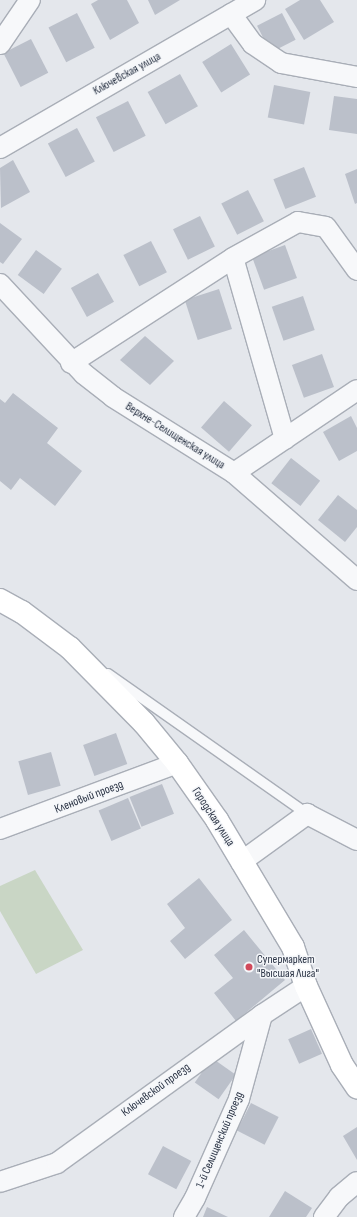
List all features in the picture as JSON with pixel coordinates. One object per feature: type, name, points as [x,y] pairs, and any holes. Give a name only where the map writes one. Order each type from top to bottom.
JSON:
[{"type":"street","points":[[0,44],[30,0]]},
{"type":"street","name":"Ключевская улица","points":[[0,148],[254,0]]},
{"type":"street","points":[[231,14],[252,44],[281,63],[357,77]]},
{"type":"street","points":[[71,363],[233,258],[298,222],[326,227],[357,270]]},
{"type":"street","points":[[233,258],[285,439]]},
{"type":"street","name":"Верхне-Селищенская улица","points":[[0,284],[71,363],[113,397],[234,473],[357,580]]},
{"type":"street","points":[[234,473],[357,390]]},
{"type":"street","name":"Городская улица","points":[[0,600],[22,612],[70,648],[144,723],[177,763],[217,820],[293,947],[306,986],[342,1064],[357,1087]]},
{"type":"street","name":"Кленовый проезд","points":[[0,829],[177,763]]},
{"type":"street","points":[[241,862],[307,814],[357,840]]},
{"type":"street","name":"Ключевской проезд","points":[[0,1182],[57,1164],[262,1014],[306,986]]},
{"type":"street","name":"1-й Селищенский проезд","points":[[184,1217],[195,1198],[239,1099],[262,1014]]},
{"type":"street","points":[[324,1217],[340,1197],[357,1182]]},
{"type":"lane","points":[[70,648],[307,814]]},
{"type":"green space","points":[[35,870],[83,950],[36,974],[0,911],[0,886]]},
{"type":"building","points":[[98,0],[127,0],[139,23],[110,40],[91,4]]},
{"type":"building","points":[[148,0],[180,0],[155,15]]},
{"type":"building","points":[[300,0],[320,0],[334,22],[304,40],[285,9]]},
{"type":"building","points":[[77,13],[95,48],[66,62],[48,28]]},
{"type":"building","points":[[282,13],[296,40],[271,52],[257,26]]},
{"type":"building","points":[[31,39],[48,73],[21,87],[3,53]]},
{"type":"building","points":[[231,44],[250,75],[221,93],[202,62]]},
{"type":"building","points":[[180,74],[198,106],[166,124],[148,92]]},
{"type":"building","points":[[274,85],[310,92],[304,124],[268,117]]},
{"type":"building","points":[[334,96],[357,99],[357,134],[329,130]]},
{"type":"building","points":[[128,101],[146,136],[114,152],[96,117]]},
{"type":"building","points":[[77,128],[95,162],[66,177],[48,143]]},
{"type":"building","points":[[13,160],[30,192],[1,208],[0,168]]},
{"type":"building","points":[[304,167],[316,197],[285,209],[273,179]]},
{"type":"building","points":[[357,169],[357,203],[355,204],[345,174]]},
{"type":"building","points":[[248,190],[264,221],[237,235],[221,204]]},
{"type":"building","points":[[200,216],[215,247],[188,260],[173,229]]},
{"type":"building","points":[[0,223],[22,239],[3,264],[0,262]]},
{"type":"building","points":[[151,241],[167,272],[139,286],[123,255]]},
{"type":"building","points":[[285,245],[297,278],[264,290],[252,257]]},
{"type":"building","points":[[36,250],[62,269],[44,294],[18,275]]},
{"type":"building","points":[[98,273],[114,302],[87,317],[71,288]]},
{"type":"building","points":[[219,289],[232,329],[198,340],[185,300]]},
{"type":"building","points":[[303,296],[315,330],[284,341],[272,307]]},
{"type":"building","points":[[145,336],[174,361],[150,385],[120,360]]},
{"type":"building","points":[[322,354],[334,387],[304,398],[292,365]]},
{"type":"building","points":[[13,393],[58,428],[47,443],[82,471],[55,506],[20,478],[11,490],[0,481],[0,399],[5,403]]},
{"type":"building","points":[[224,401],[252,425],[229,452],[201,427]]},
{"type":"building","points":[[351,416],[357,428],[357,451],[339,461],[323,432]]},
{"type":"building","points":[[291,458],[320,481],[300,506],[271,483]]},
{"type":"building","points":[[338,495],[357,510],[357,527],[345,542],[318,520]]},
{"type":"building","points":[[116,733],[127,764],[94,776],[83,745]]},
{"type":"building","points":[[51,752],[61,786],[28,795],[18,761]]},
{"type":"building","points":[[162,784],[174,814],[142,827],[130,797]]},
{"type":"building","points":[[128,798],[141,828],[111,841],[99,811]]},
{"type":"building","points":[[199,878],[232,920],[185,959],[170,941],[185,928],[167,904]]},
{"type":"building","name":"Супермаркет \"Высшая Лига\"","points":[[244,930],[285,980],[236,1021],[214,993],[233,978],[214,955]]},
{"type":"building","points":[[311,1029],[322,1054],[299,1064],[288,1039]]},
{"type":"building","points":[[212,1058],[236,1075],[219,1099],[195,1083]]},
{"type":"building","points":[[251,1103],[279,1117],[265,1145],[237,1131]]},
{"type":"building","points":[[357,1127],[357,1160],[343,1136]]},
{"type":"building","points":[[163,1146],[191,1161],[176,1189],[148,1174]]},
{"type":"building","points":[[285,1191],[312,1208],[306,1217],[269,1217]]},
{"type":"building","points":[[207,1207],[228,1217],[203,1217]]},
{"type":"place","name":"Супермаркет \"Высшая Лига\"","points":[[249,967]]}]
